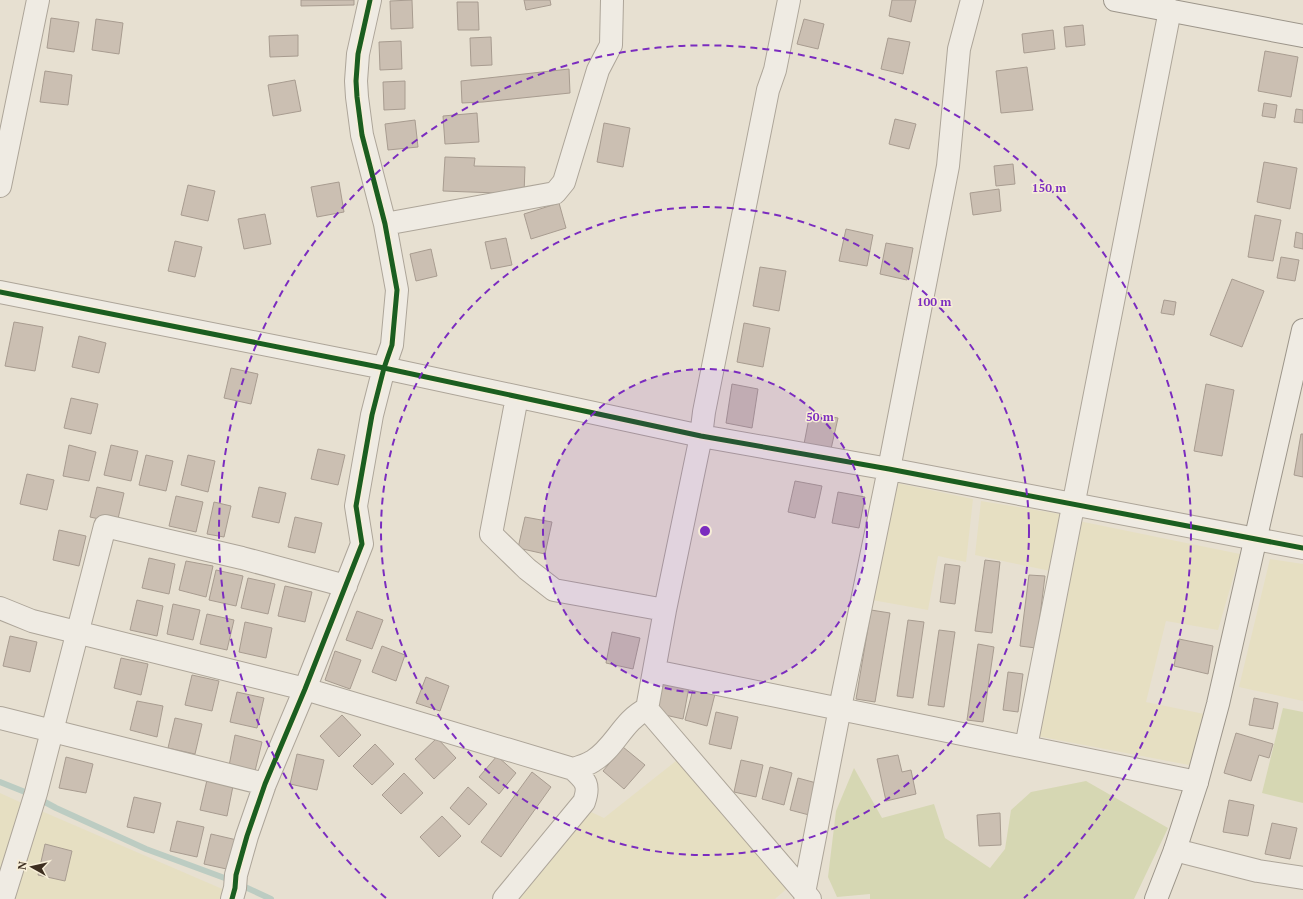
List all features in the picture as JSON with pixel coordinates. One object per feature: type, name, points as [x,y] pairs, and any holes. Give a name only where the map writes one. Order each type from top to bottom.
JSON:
[{"type":"street","points":[[0,186],[38,0]]},
{"type":"street","points":[[234,887],[247,836],[265,784],[305,689],[362,544],[356,506],[372,415],[384,368],[392,345],[396,317],[397,290],[385,224],[362,135],[357,97],[356,81],[358,54],[370,0]]},
{"type":"street","points":[[385,224],[555,193],[564,182],[598,70],[611,45],[612,0]]},
{"type":"street","points":[[647,709],[665,610],[701,436],[704,412],[768,90],[774,70],[789,0]]},
{"type":"street","points":[[807,896],[840,708],[889,470],[948,166],[959,49],[972,0]]},
{"type":"street","points":[[1115,0],[1303,36]]},
{"type":"street","points":[[1026,747],[1170,10]]},
{"type":"street","points":[[0,292],[384,368],[701,436],[1303,548]]},
{"type":"street","points":[[1156,899],[1175,850],[1197,782],[1218,704],[1303,330]]},
{"type":"street","points":[[517,397],[491,534],[527,569],[554,590],[665,610]]},
{"type":"street","points":[[3,899],[35,797],[105,526],[213,551],[346,586]]},
{"type":"street","points":[[0,608],[32,621],[305,689],[573,769],[584,779],[587,784],[587,794],[584,802],[504,899]]},
{"type":"street","points":[[654,671],[1197,782]]},
{"type":"street","points":[[647,709],[807,896]]},
{"type":"street","points":[[573,769],[594,761],[637,714],[647,709]]},
{"type":"street","points":[[0,718],[265,784]]},
{"type":"street","points":[[1175,850],[1258,871],[1303,878]]},
{"type":"shaded area","points":[[892,482],[973,499],[966,562],[938,556],[928,610],[872,600]]},
{"type":"shaded area","points":[[981,501],[1066,515],[1055,572],[975,555]]},
{"type":"shaded area","points":[[1074,520],[1240,554],[1218,630],[1166,621],[1146,702],[1209,715],[1194,766],[1037,736]]},
{"type":"shaded area","points":[[1270,559],[1303,564],[1303,701],[1239,687]]},
{"type":"shaded area","points":[[681,757],[791,885],[775,899],[515,899],[591,812],[604,818]]},
{"type":"shaded area","points":[[0,793],[22,803],[0,875]]},
{"type":"shaded area","points":[[39,810],[227,891],[224,899],[14,899]]},
{"type":"green space","points":[[1283,708],[1303,712],[1303,803],[1262,793]]},
{"type":"green space","points":[[854,768],[882,818],[934,804],[945,838],[990,868],[1005,849],[1011,810],[1031,792],[1086,781],[1168,828],[1134,899],[870,899],[870,894],[837,897],[828,877],[836,811]]},
{"type":"building","points":[[301,0],[354,0],[354,5],[301,6]]},
{"type":"building","points":[[412,0],[413,28],[391,29],[390,1]]},
{"type":"building","points":[[524,0],[550,0],[551,5],[526,10]]},
{"type":"building","points":[[892,0],[916,0],[911,22],[889,16]]},
{"type":"building","points":[[457,2],[478,2],[479,30],[458,30]]},
{"type":"building","points":[[51,18],[79,22],[74,52],[47,48]]},
{"type":"building","points":[[96,19],[123,23],[119,54],[92,50]]},
{"type":"building","points":[[804,19],[824,24],[818,49],[797,44]]},
{"type":"building","points":[[1083,25],[1085,45],[1066,47],[1064,27]]},
{"type":"building","points":[[1053,30],[1055,49],[1024,53],[1022,34]]},
{"type":"building","points":[[298,35],[298,56],[270,57],[269,36]]},
{"type":"building","points":[[491,37],[492,65],[471,66],[470,38]]},
{"type":"building","points":[[888,38],[910,42],[903,74],[881,69]]},
{"type":"building","points":[[401,41],[402,69],[380,70],[379,42]]},
{"type":"building","points":[[1265,51],[1298,57],[1291,97],[1258,91]]},
{"type":"building","points":[[1027,67],[1033,110],[1001,113],[996,71]]},
{"type":"building","points":[[569,69],[570,93],[462,103],[461,81]]},
{"type":"building","points":[[45,71],[72,75],[68,105],[40,102]]},
{"type":"building","points":[[295,80],[301,111],[273,116],[268,85]]},
{"type":"building","points":[[405,81],[405,109],[384,110],[383,82]]},
{"type":"building","points":[[1264,103],[1277,105],[1275,118],[1262,116]]},
{"type":"building","points":[[1296,109],[1303,110],[1303,123],[1294,122]]},
{"type":"building","points":[[477,113],[479,142],[445,144],[443,116]]},
{"type":"building","points":[[895,119],[916,124],[909,149],[889,144]]},
{"type":"building","points":[[415,120],[418,147],[388,150],[385,124]]},
{"type":"building","points":[[604,123],[630,128],[623,167],[597,162]]},
{"type":"building","points":[[445,157],[475,158],[474,166],[525,167],[524,194],[443,191]]},
{"type":"building","points":[[1264,162],[1297,168],[1290,209],[1257,202]]},
{"type":"building","points":[[1013,164],[1015,184],[996,186],[994,166]]},
{"type":"building","points":[[339,182],[344,212],[317,217],[311,187]]},
{"type":"building","points":[[188,185],[215,191],[208,221],[181,215]]},
{"type":"building","points":[[999,189],[1001,211],[973,215],[970,193]]},
{"type":"building","points":[[559,203],[566,228],[531,239],[524,214]]},
{"type":"building","points":[[265,214],[271,244],[244,249],[238,219]]},
{"type":"building","points":[[1255,215],[1281,220],[1273,261],[1248,257]]},
{"type":"building","points":[[846,229],[873,235],[867,266],[839,261]]},
{"type":"building","points":[[1296,232],[1303,234],[1303,249],[1294,247]]},
{"type":"building","points":[[506,238],[512,265],[491,269],[485,242]]},
{"type":"building","points":[[175,241],[202,247],[195,277],[168,271]]},
{"type":"building","points":[[886,243],[913,248],[907,280],[880,274]]},
{"type":"building","points":[[431,249],[437,276],[416,281],[410,254]]},
{"type":"building","points":[[1281,257],[1299,260],[1295,281],[1277,278]]},
{"type":"building","points":[[760,267],[786,271],[779,311],[753,306]]},
{"type":"building","points":[[1232,279],[1264,291],[1242,347],[1210,335]]},
{"type":"building","points":[[1164,300],[1176,302],[1174,315],[1161,313]]},
{"type":"building","points":[[14,322],[43,327],[35,371],[5,366]]},
{"type":"building","points":[[744,323],[770,328],[763,367],[737,362]]},
{"type":"building","points":[[79,336],[106,343],[99,373],[72,367]]},
{"type":"building","points":[[231,368],[258,374],[251,404],[224,398]]},
{"type":"building","points":[[732,384],[758,389],[752,428],[726,423]]},
{"type":"building","points":[[1206,384],[1234,390],[1222,456],[1194,451]]},
{"type":"building","points":[[71,398],[98,404],[91,434],[64,428]]},
{"type":"building","points":[[810,413],[838,418],[831,449],[804,444]]},
{"type":"building","points":[[1301,434],[1303,434],[1303,477],[1294,475]]},
{"type":"building","points":[[69,445],[96,452],[89,481],[63,476]]},
{"type":"building","points":[[111,445],[138,451],[131,481],[104,475]]},
{"type":"building","points":[[318,449],[345,455],[338,485],[311,479]]},
{"type":"building","points":[[146,455],[173,461],[166,491],[139,485]]},
{"type":"building","points":[[188,455],[215,461],[208,492],[181,485]]},
{"type":"building","points":[[27,474],[54,480],[47,510],[20,504]]},
{"type":"building","points":[[795,481],[822,486],[815,518],[788,512]]},
{"type":"building","points":[[97,487],[124,493],[117,523],[90,517]]},
{"type":"building","points":[[259,487],[286,493],[279,523],[252,517]]},
{"type":"building","points":[[838,492],[865,497],[859,528],[832,523]]},
{"type":"building","points":[[176,496],[203,502],[196,532],[169,526]]},
{"type":"building","points":[[214,502],[231,506],[224,537],[207,534]]},
{"type":"building","points":[[295,517],[322,523],[315,553],[288,547]]},
{"type":"building","points":[[525,517],[552,522],[545,554],[518,548]]},
{"type":"building","points":[[59,530],[86,536],[79,566],[53,560]]},
{"type":"building","points":[[149,558],[175,564],[169,594],[142,588]]},
{"type":"building","points":[[985,560],[1000,562],[992,633],[975,631]]},
{"type":"building","points":[[186,561],[213,566],[206,597],[179,590]]},
{"type":"building","points":[[945,564],[960,566],[955,604],[940,602]]},
{"type":"building","points":[[216,570],[243,576],[236,606],[209,600]]},
{"type":"building","points":[[1029,575],[1045,576],[1036,648],[1020,646]]},
{"type":"building","points":[[248,578],[275,584],[268,614],[241,608]]},
{"type":"building","points":[[285,586],[312,592],[305,622],[278,616]]},
{"type":"building","points":[[137,600],[163,606],[157,636],[130,630]]},
{"type":"building","points":[[173,604],[200,610],[193,640],[167,634]]},
{"type":"building","points":[[871,610],[890,613],[875,702],[856,699]]},
{"type":"building","points":[[357,611],[383,620],[372,649],[346,640]]},
{"type":"building","points":[[207,614],[234,620],[227,650],[200,644]]},
{"type":"building","points":[[908,620],[924,622],[913,698],[897,696]]},
{"type":"building","points":[[245,622],[272,628],[266,658],[239,652]]},
{"type":"building","points":[[939,630],[955,632],[944,707],[928,705]]},
{"type":"building","points":[[612,632],[640,638],[633,669],[606,663]]},
{"type":"building","points":[[10,636],[37,642],[30,672],[3,666]]},
{"type":"building","points":[[1179,639],[1213,646],[1208,674],[1174,666]]},
{"type":"building","points":[[978,644],[994,647],[983,722],[967,720]]},
{"type":"building","points":[[382,646],[405,655],[396,681],[372,672]]},
{"type":"building","points":[[335,651],[361,660],[350,689],[325,680]]},
{"type":"building","points":[[121,658],[148,664],[141,695],[114,688]]},
{"type":"building","points":[[1008,672],[1023,674],[1018,712],[1003,710]]},
{"type":"building","points":[[192,675],[219,681],[212,711],[185,705]]},
{"type":"building","points":[[426,677],[449,686],[440,711],[416,703]]},
{"type":"building","points":[[662,682],[689,687],[683,719],[656,713]]},
{"type":"building","points":[[693,689],[715,694],[707,726],[685,720]]},
{"type":"building","points":[[237,692],[264,698],[257,728],[230,722]]},
{"type":"building","points":[[1254,698],[1278,703],[1273,729],[1249,725]]},
{"type":"building","points":[[137,701],[163,706],[157,737],[130,730]]},
{"type":"building","points":[[716,712],[738,717],[731,749],[709,744]]},
{"type":"building","points":[[342,715],[361,735],[339,757],[320,736]]},
{"type":"building","points":[[175,718],[202,724],[195,754],[168,748]]},
{"type":"building","points":[[1236,733],[1273,744],[1269,758],[1259,755],[1251,781],[1224,773]]},
{"type":"building","points":[[235,735],[262,742],[255,771],[229,766]]},
{"type":"building","points":[[437,738],[456,758],[434,779],[415,759]]},
{"type":"building","points":[[375,744],[394,764],[372,785],[353,766]]},
{"type":"building","points":[[623,747],[645,765],[624,789],[603,771]]},
{"type":"building","points":[[297,754],[324,760],[317,790],[290,784]]},
{"type":"building","points":[[898,755],[902,772],[911,770],[916,794],[886,801],[877,759]]},
{"type":"building","points":[[497,756],[516,773],[499,794],[479,777]]},
{"type":"building","points":[[66,757],[93,764],[86,793],[59,788]]},
{"type":"building","points":[[741,760],[763,765],[756,797],[734,792]]},
{"type":"building","points":[[770,767],[792,773],[784,805],[762,799]]},
{"type":"building","points":[[532,772],[551,787],[501,857],[481,842]]},
{"type":"building","points":[[404,773],[423,793],[401,814],[382,795]]},
{"type":"building","points":[[798,778],[820,784],[813,816],[790,810]]},
{"type":"building","points":[[207,780],[233,786],[227,816],[200,810]]},
{"type":"building","points":[[468,787],[487,804],[469,825],[450,808]]},
{"type":"building","points":[[134,797],[161,803],[154,833],[127,827]]},
{"type":"building","points":[[1229,800],[1254,805],[1248,836],[1223,832]]},
{"type":"building","points":[[1000,813],[1001,845],[979,846],[977,815]]},
{"type":"building","points":[[442,816],[461,836],[439,857],[420,837]]},
{"type":"building","points":[[177,821],[204,827],[197,857],[170,851]]},
{"type":"building","points":[[1272,823],[1297,828],[1290,859],[1265,854]]},
{"type":"building","points":[[211,834],[237,840],[231,870],[204,864]]},
{"type":"building","points":[[45,844],[72,851],[65,881],[38,875]]},
{"type":"waterway","points":[[0,782],[30,794],[56,808],[146,849],[230,880],[271,899]]},
{"type":"cycle path","points":[[232,899],[236,875],[247,836],[265,784],[305,689],[362,544],[356,506],[372,415],[384,368],[392,345],[397,290],[385,224],[362,135],[357,97],[356,81],[358,54],[370,0]]},
{"type":"cycle path","points":[[0,292],[384,368],[701,436],[889,469],[1303,548]]}]
